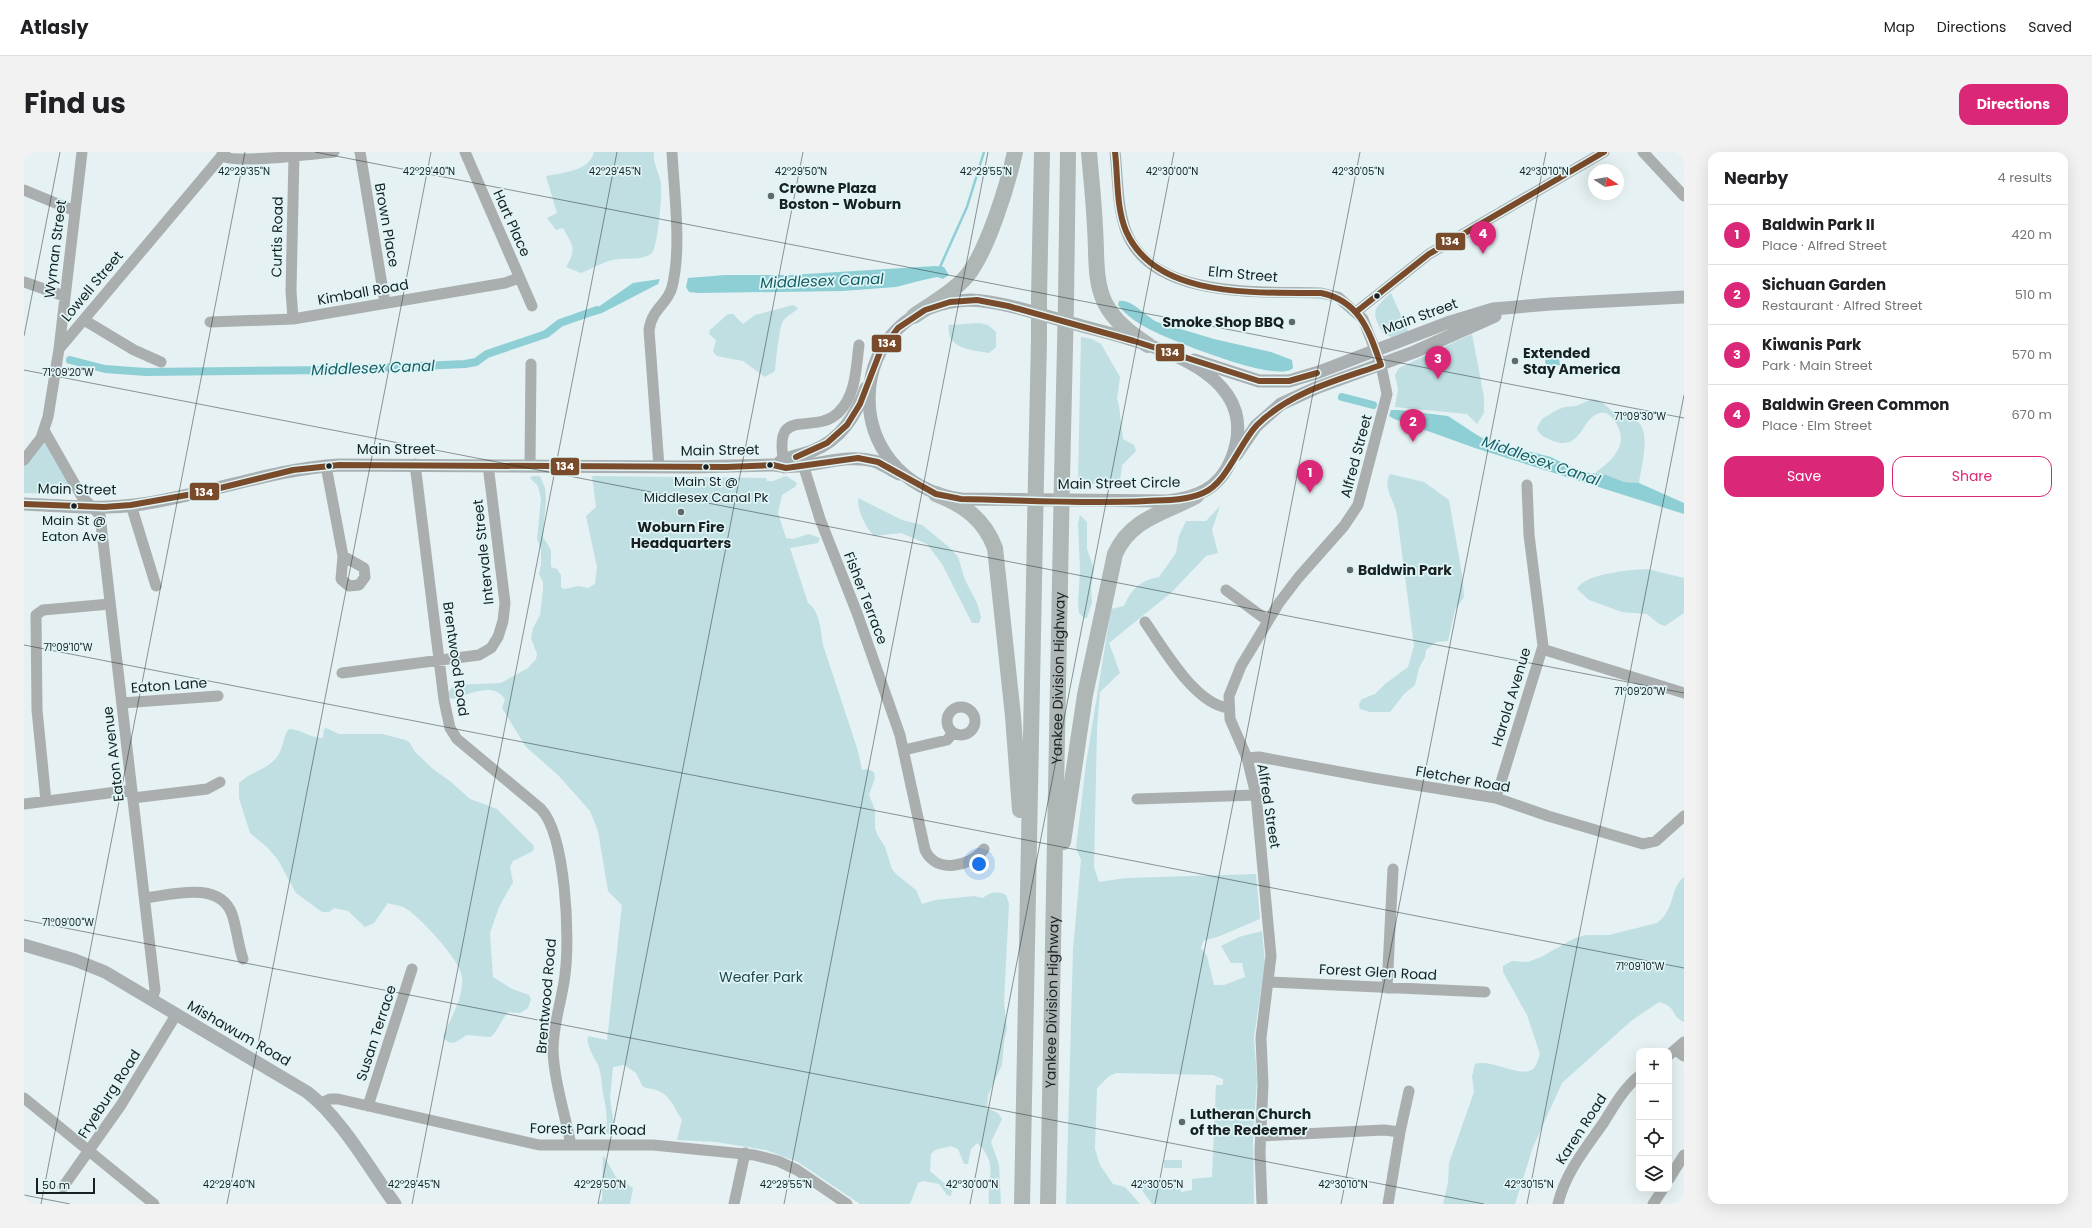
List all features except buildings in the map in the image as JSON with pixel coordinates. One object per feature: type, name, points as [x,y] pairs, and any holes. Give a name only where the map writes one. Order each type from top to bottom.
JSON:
[{"type":"highway","points":[[914,316],[955,287],[971,270],[999,206],[1015,152]]},
{"type":"highway","name":"Yankee Division Highway","points":[[1022,1204],[1042,152]]},
{"type":"highway","name":"Yankee Division Highway","points":[[1048,1204],[1068,152]]},
{"type":"highway","points":[[1089,152],[1099,282],[1102,296],[1110,312],[1120,324],[1148,345]]},
{"type":"highway","points":[[936,494],[953,501],[975,516],[988,532],[995,548],[1018,763],[1028,920]]},
{"type":"highway","points":[[1054,913],[1077,744],[1113,560],[1121,543],[1138,524],[1149,517],[1196,496]]},
{"type":"main road","name":"Main Street","points":[[1169,352],[1253,379],[1272,382],[1289,381],[1308,376],[1376,349],[1474,314],[1493,309],[1684,297]]},
{"type":"main road","name":"Main Street Circle","points":[[971,300],[984,301],[1148,345],[1169,352],[1207,373],[1228,396],[1236,414],[1238,430],[1235,448],[1228,467],[1215,485],[1196,496],[1167,501],[1126,502],[972,500],[936,494],[911,481],[885,452],[873,428],[869,401],[873,368],[888,339],[898,328],[914,316],[936,306],[950,302],[971,300]]},
{"type":"main road","name":"Main Street","points":[[1228,467],[1256,426],[1281,404],[1316,388],[1414,352],[1479,322],[1523,306]]},
{"type":"main road","name":"Main Street","points":[[802,460],[827,443],[847,425],[860,404],[873,368]]},
{"type":"main road","name":"Main Street","points":[[24,504],[93,507],[131,506],[210,491],[293,470],[326,466],[415,464],[659,467],[781,464],[802,460],[861,458],[878,462],[911,481]]},
{"type":"main road","name":"Mishawum Road","points":[[24,945],[96,968],[299,1086],[320,1103],[395,1204]]},
{"type":"street","name":"Wyman Street","points":[[59,349],[82,152]]},
{"type":"street","points":[[223,154],[232,159],[334,152]]},
{"type":"street","name":"Brown Place","points":[[360,152],[385,303]]},
{"type":"street","name":"Hart Place","points":[[465,152],[532,306]]},
{"type":"street","points":[[659,467],[649,337],[652,318],[670,293],[675,270],[676,246],[672,152]]},
{"type":"street","name":"Elm Street","points":[[1115,152],[1124,225],[1130,239],[1138,251],[1155,266],[1186,280],[1214,288],[1333,295],[1356,312],[1365,323],[1381,365]]},
{"type":"street","points":[[1356,312],[1429,254],[1604,152]]},
{"type":"street","points":[[1643,152],[1684,196]]},
{"type":"street","name":"Lowell Street","points":[[59,349],[223,154]]},
{"type":"street","name":"Curtis Road","points":[[293,319],[291,291],[294,155]]},
{"type":"street","points":[[24,190],[74,211]]},
{"type":"street","name":"Kimball Road","points":[[210,322],[293,319],[505,283],[519,278]]},
{"type":"street","points":[[24,282],[64,296]]},
{"type":"street","points":[[62,316],[83,321],[134,350],[162,362]]},
{"type":"street","points":[[781,464],[782,441],[788,428],[832,417],[839,412],[848,400],[854,381],[860,345]]},
{"type":"street","points":[[24,460],[38,444],[45,432],[59,349]]},
{"type":"street","points":[[530,466],[531,364]]},
{"type":"street","name":"Alfred Street","points":[[1262,1204],[1260,1136],[1263,1084],[1261,1038],[1270,982],[1271,949],[1256,795],[1247,758],[1231,724],[1228,708],[1229,696],[1235,678],[1268,621],[1292,585],[1344,526],[1358,506],[1387,398],[1387,388],[1381,365]]},
{"type":"street","name":"Eaton Avenue","points":[[45,432],[82,497],[100,515],[155,990],[152,1000]]},
{"type":"street","name":"Fisher Terrace","points":[[802,460],[820,519],[872,654],[904,750],[922,840],[928,857],[937,864],[952,865],[971,859],[984,849]]},
{"type":"street","name":"Brentwood Road","points":[[415,464],[447,716],[453,734],[469,750],[541,809],[548,818],[554,833],[563,888],[567,948],[565,974],[554,1038],[554,1055],[571,1145]]},
{"type":"street","name":"Intervale Street","points":[[342,673],[439,659],[472,656],[487,651],[495,643],[501,628],[504,597],[488,465]]},
{"type":"street","points":[[326,466],[343,556]]},
{"type":"street","name":"Harold Avenue","points":[[1496,798],[1542,648],[1540,617],[1530,543],[1527,485]]},
{"type":"street","points":[[131,506],[156,586]]},
{"type":"street","points":[[1226,590],[1268,621]]},
{"type":"street","points":[[46,801],[37,710],[36,615],[43,610],[110,604]]},
{"type":"street","points":[[1145,622],[1171,658],[1199,692],[1215,705],[1228,708]]},
{"type":"street","points":[[1542,648],[1684,693]]},
{"type":"street","name":"Eaton Lane","points":[[122,704],[218,696]]},
{"type":"street","points":[[904,750],[946,740],[954,733]]},
{"type":"street","name":"Fletcher Road","points":[[1247,758],[1259,757],[1373,778],[1496,798],[1548,816],[1645,844],[1658,839],[1684,816]]},
{"type":"street","points":[[24,804],[207,789],[220,782]]},
{"type":"street","points":[[1137,800],[1256,795]]},
{"type":"street","points":[[1387,988],[1393,869]]},
{"type":"street","points":[[145,898],[198,893],[210,894],[220,898],[230,911],[237,944],[243,959]]},
{"type":"street","name":"Susan Terrace","points":[[368,1106],[412,969]]},
{"type":"street","name":"Forest Glen Road","points":[[1270,982],[1485,992]]},
{"type":"street","name":"Fryeburg Road","points":[[64,1187],[133,1086],[176,1015]]},
{"type":"street","name":"Karen Road","points":[[1558,1204],[1561,1191],[1571,1170],[1625,1090],[1636,1079]]},
{"type":"street","points":[[1388,1204],[1400,1132],[1409,1091]]},
{"type":"street","points":[[24,1098],[90,1150],[154,1204]]},
{"type":"street","name":"Forest Park Road","points":[[320,1103],[335,1099],[530,1144],[653,1145],[745,1153],[774,1160],[791,1167],[814,1180],[847,1204]]},
{"type":"street","points":[[1260,1136],[1384,1130],[1400,1132]]},
{"type":"street","points":[[734,1204],[745,1153]]},
{"type":"street","points":[[1672,1174],[1684,1155]]},
{"type":"street","points":[[1653,1204],[1661,1192]]},
{"type":"green space","points":[[594,152],[654,152],[654,161],[661,185],[659,221],[656,243],[651,254],[637,258],[612,260],[581,273],[566,267],[572,256],[573,251],[571,244],[563,228],[556,230],[547,218],[557,213],[546,176],[567,172],[581,167],[587,163]]},
{"type":"green space","points":[[1391,293],[1409,333],[1394,338],[1384,334],[1375,316],[1377,307]]},
{"type":"green space","points":[[793,305],[798,308],[783,321],[780,330],[775,371],[765,377],[743,361],[717,356],[713,352],[716,340],[709,334],[710,330],[728,314],[733,314],[743,324],[755,315]]},
{"type":"green space","points":[[979,323],[988,325],[996,332],[996,347],[989,353],[961,347],[955,344],[951,339],[949,325]]},
{"type":"green space","points":[[1472,334],[1484,397],[1484,413],[1477,424],[1467,414],[1395,407],[1398,389],[1395,375],[1399,368]]},
{"type":"green space","points":[[1081,337],[1092,339],[1101,344],[1120,377],[1117,399],[1123,439],[1134,445],[1136,451],[1122,465],[1120,481],[1115,485],[1099,482],[1087,486],[1078,483]]},
{"type":"green space","points":[[1592,399],[1597,400],[1614,412],[1636,420],[1642,427],[1645,442],[1639,483],[1624,482],[1595,473],[1612,459],[1621,441],[1617,425],[1612,417],[1606,413],[1598,414],[1591,418],[1582,431],[1570,442],[1562,443],[1551,440],[1542,436],[1539,432],[1537,428],[1542,419],[1564,407],[1576,406]]},
{"type":"green space","points":[[48,442],[71,482],[70,491],[56,494],[24,493],[24,463],[44,443]]},
{"type":"green space","points":[[1390,474],[1424,482],[1449,500],[1462,574],[1464,597],[1455,610],[1448,641],[1436,642],[1426,650],[1425,657],[1419,668],[1415,685],[1404,694],[1390,712],[1370,712],[1360,709],[1359,704],[1362,699],[1375,694],[1385,684],[1408,667],[1414,646],[1397,515],[1387,484]]},
{"type":"green space","name":"Weafer Park","points":[[533,476],[540,476],[545,488],[546,500],[543,537],[551,550],[551,567],[557,569],[561,575],[561,587],[564,589],[579,586],[588,588],[595,584],[597,567],[586,516],[596,507],[592,476],[766,478],[767,481],[773,481],[786,476],[797,483],[795,487],[782,495],[778,513],[786,538],[793,539],[809,534],[820,538],[818,543],[790,548],[808,603],[815,611],[821,628],[823,645],[858,751],[862,770],[867,769],[874,772],[875,778],[869,795],[875,810],[875,828],[885,847],[892,869],[916,890],[922,904],[936,900],[974,896],[983,898],[991,893],[1000,893],[1006,895],[1009,904],[1004,1003],[1007,1029],[1002,1065],[988,1095],[987,1108],[998,1113],[1002,1119],[991,1142],[999,1165],[1001,1204],[989,1204],[990,1164],[984,1150],[977,1143],[971,1149],[968,1164],[964,1164],[958,1149],[951,1146],[935,1150],[931,1154],[930,1171],[952,1190],[951,1196],[947,1195],[939,1184],[923,1181],[918,1183],[910,1204],[860,1204],[798,1162],[766,1150],[716,1142],[677,1140],[682,1120],[672,1102],[661,1092],[643,1087],[636,1073],[624,1065],[613,1067],[610,1098],[615,1132],[614,1134],[606,1134],[607,1123],[600,1072],[589,1048],[588,1036],[607,1040],[622,905],[608,891],[598,831],[590,811],[558,775],[526,747],[502,708],[505,700],[500,694],[488,690],[452,699],[447,696],[451,688],[457,685],[501,683],[528,668],[536,659],[537,654],[531,638],[533,628],[540,615],[543,582],[539,574],[541,565],[541,550],[537,539],[541,499],[538,486],[530,478]]},
{"type":"green space","points":[[858,498],[902,520],[922,525],[949,547],[958,557],[965,580],[977,603],[981,617],[979,623],[972,623],[942,564],[927,544],[901,533],[874,536],[863,518],[859,508]]},
{"type":"green space","points":[[1220,506],[1212,530],[1218,553],[1206,556],[1172,592],[1109,643],[1120,673],[1100,692],[1097,729],[1094,867],[1099,882],[1126,878],[1256,874],[1260,919],[1220,936],[1203,941],[1201,948],[1207,956],[1214,985],[1224,985],[1245,977],[1242,963],[1231,963],[1221,946],[1239,937],[1262,931],[1265,963],[1254,1038],[1257,1080],[1253,1138],[1254,1204],[1152,1204],[1141,1189],[1141,1184],[1144,1182],[1180,1180],[1181,1192],[1192,1190],[1192,1179],[1212,1177],[1216,1085],[1223,1085],[1223,1079],[1213,1075],[1116,1073],[1109,1076],[1097,1088],[1095,1149],[1100,1165],[1113,1184],[1125,1187],[1140,1204],[1066,1204],[1073,949],[1081,860],[1076,848],[1086,764],[1111,609],[1124,606],[1137,586],[1147,580],[1159,577],[1176,553],[1179,536],[1186,521],[1206,521]]},
{"type":"green space","points":[[1080,515],[1087,522],[1087,549],[1094,569],[1091,586],[1092,602],[1087,618],[1084,618],[1079,613],[1078,603],[1080,570],[1078,524]]},
{"type":"green space","points":[[1647,569],[1684,578],[1684,613],[1665,626],[1659,624],[1647,614],[1622,612],[1589,600],[1577,589],[1589,579],[1598,576],[1609,573]]},
{"type":"green space","points":[[326,728],[339,734],[382,734],[406,740],[410,743],[415,752],[433,769],[451,782],[470,799],[497,809],[534,846],[533,851],[513,861],[510,867],[513,882],[499,907],[490,933],[493,977],[512,989],[529,995],[531,999],[528,1008],[520,1013],[509,1012],[494,1034],[490,1037],[467,1035],[454,1043],[448,1042],[443,1037],[459,1000],[462,976],[460,969],[446,949],[418,918],[403,907],[388,903],[374,923],[365,927],[348,911],[334,908],[329,912],[322,912],[296,893],[278,860],[268,848],[250,833],[239,798],[239,783],[243,779],[268,765],[277,757],[281,750],[285,735],[289,729],[297,730],[313,737],[323,738],[324,729]]},
{"type":"green space","points":[[1684,877],[1684,1022],[1677,1017],[1669,1006],[1659,1002],[1631,1021],[1562,1083],[1533,1147],[1515,1204],[1443,1204],[1448,1183],[1449,1163],[1474,1092],[1472,1076],[1475,1064],[1489,1064],[1522,1072],[1529,1071],[1535,1067],[1540,1054],[1527,1015],[1503,972],[1503,966],[1512,961],[1528,962],[1541,957],[1575,938],[1586,935],[1609,935],[1657,923],[1667,912],[1676,887]]},
{"type":"green space","points":[[603,1155],[616,1177],[633,1188],[630,1204],[597,1204],[602,1200]]},
{"type":"green space","points":[[1164,1160],[1182,1160],[1182,1168],[1164,1168]]},
{"type":"water","name":"Middlesex Canal","points":[[935,266],[944,267],[949,275],[943,279],[937,277],[896,287],[843,291],[699,293],[689,292],[686,287],[688,278],[725,275],[790,275]]},
{"type":"water","points":[[660,279],[658,284],[602,313],[591,316],[588,314],[633,283]]},
{"type":"water","points":[[1119,301],[1124,301],[1134,305],[1157,322],[1214,339],[1271,352],[1292,360],[1293,368],[1284,371],[1268,371],[1227,360],[1183,344],[1145,327],[1125,313],[1118,305]]},
{"type":"water","points":[[1559,358],[1560,365],[1546,367],[1545,360]]},
{"type":"water","name":"Middlesex Canal","points":[[1391,410],[1448,416],[1490,442],[1551,457],[1581,472],[1606,475],[1624,482],[1639,483],[1684,503],[1684,514],[1475,448],[1394,419],[1389,416]]},
{"type":"waterway","points":[[940,267],[967,207],[984,152]]},
{"type":"waterway","name":"Middlesex Canal","points":[[70,360],[105,369],[146,372],[330,370],[465,364],[476,362],[487,354],[546,334],[560,323],[597,310]]},
{"type":"waterway","name":"Middlesex Canal","points":[[1342,397],[1373,405]]},
{"type":"transit line","name":"134","points":[[24,504],[104,507],[131,505],[204,492],[293,470],[339,465],[726,467],[773,465],[786,468],[858,458],[878,462],[936,494],[961,499],[1123,502],[1175,500],[1196,496],[1211,488],[1219,481],[1250,433],[1257,425],[1284,404],[1315,388],[1381,365],[1367,329],[1361,319],[1354,310],[1334,297],[1321,293],[1269,293],[1212,288],[1185,281],[1160,270],[1140,253],[1126,231],[1120,212],[1115,152]]},
{"type":"transit line","name":"134","points":[[1356,312],[1429,254],[1604,152]]},
{"type":"transit line","name":"134","points":[[796,457],[827,443],[847,425],[860,404],[880,352],[898,328],[925,310],[950,302],[977,300],[1008,306],[1134,341],[1259,381],[1289,381],[1317,373]]},
{"type":"place","name":"Crowne Plaza Boston - Woburn","points":[[771,196]]},
{"type":"place","name":"Baldwin Green Common","points":[[1483,254]]},
{"type":"place","name":"Smoke Shop BBQ","points":[[1292,322]]},
{"type":"place","name":"Extended Stay America","points":[[1515,361]]},
{"type":"place","name":"Kiwanis Park","points":[[1438,379]]},
{"type":"place","name":"Sichuan Garden","points":[[1413,442]]},
{"type":"place","name":"Main St @ Middlesex Canal Pk","points":[[706,467]]},
{"type":"place","name":"Baldwin Park II","points":[[1310,493]]},
{"type":"place","name":"Main St @ Eaton Ave","points":[[74,506]]},
{"type":"place","name":"Woburn Fire Headquarters","points":[[681,512]]},
{"type":"place","name":"Baldwin Park","points":[[1350,570]]},
{"type":"place","name":"Lutheran Church of the Redeemer","points":[[1182,1122]]}]
